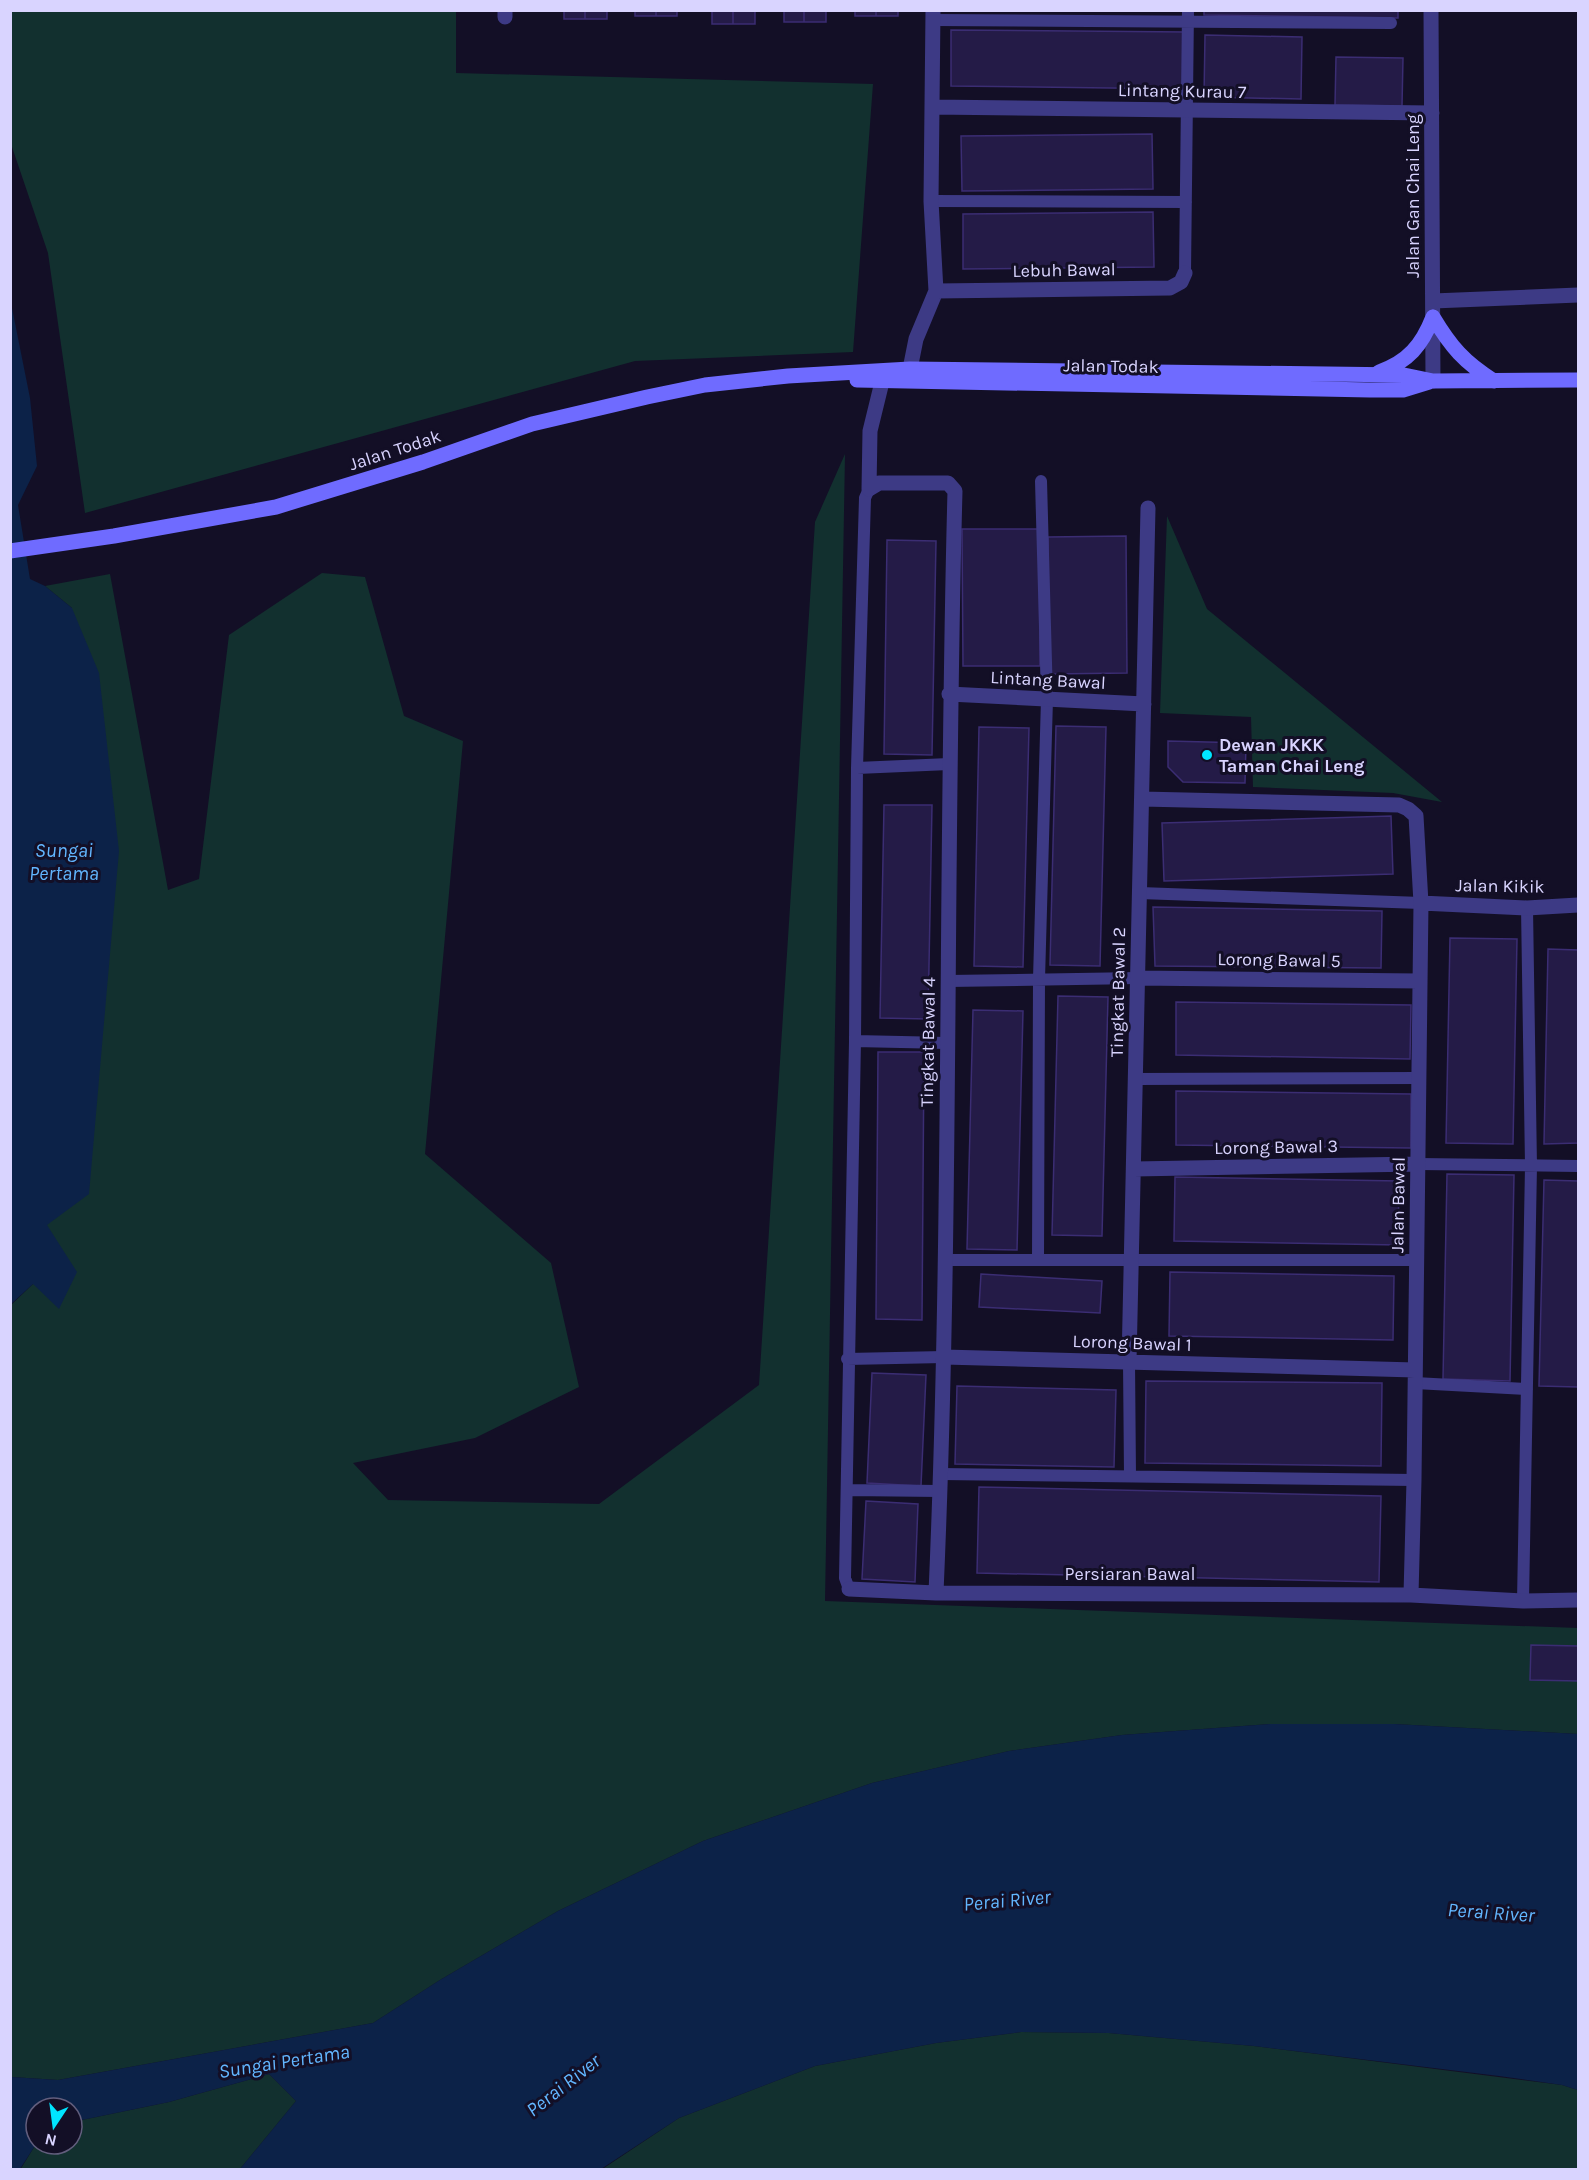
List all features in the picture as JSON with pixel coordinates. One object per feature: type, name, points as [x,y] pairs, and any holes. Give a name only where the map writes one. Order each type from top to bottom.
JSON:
[{"type":"main road","points":[[1370,375],[1394,367],[1407,358],[1426,334],[1433,317]]},
{"type":"main road","points":[[1433,317],[1458,354],[1476,370],[1495,382]]},
{"type":"main road","name":"Jalan Todak","points":[[10,551],[114,536],[276,507],[423,462],[532,424],[705,385],[788,376],[910,369],[1404,375],[1433,381],[1578,380]]},
{"type":"main road","name":"Jalan Todak","points":[[788,376],[882,382],[1403,390],[1433,381]]},
{"type":"street","name":"Jalan Gan Chai Leng","points":[[1431,10],[1433,381]]},
{"type":"street","points":[[910,369],[916,339],[936,291],[931,201],[933,15]]},
{"type":"street","name":"Lintang Kurau 7","points":[[932,107],[1432,113]]},
{"type":"street","name":"Lebuh Bawal","points":[[936,291],[1170,288],[1180,282],[1185,273]]},
{"type":"street","points":[[1433,301],[1578,295]]},
{"type":"street","points":[[869,489],[870,430],[882,382]]},
{"type":"street","name":"Tingkat Bawal 4","points":[[869,489],[879,483],[948,483],[954,491],[949,764],[944,1357],[936,1593]]},
{"type":"street","name":"Tingkat Bawal 2","points":[[1130,1362],[1148,508]]},
{"type":"street","name":"Lintang Bawal","points":[[950,694],[1144,704]]},
{"type":"street","name":"Jalan Bawal","points":[[1142,799],[1399,805],[1416,816],[1420,903],[1411,1595]]},
{"type":"street","name":"Jalan Kikik","points":[[1420,903],[1527,908],[1578,905]]},
{"type":"street","name":"Lorong Bawal 5","points":[[1138,978],[1419,981]]},
{"type":"street","name":"Lorong Bawal 3","points":[[1134,1169],[1418,1164]]},
{"type":"street","name":"Lorong Bawal 1","points":[[944,1357],[1130,1362],[1415,1377]]},
{"type":"street","name":"Persiaran Bawal","points":[[849,1589],[936,1593],[1411,1595],[1522,1601],[1578,1600]]},
{"type":"lane","points":[[933,15],[1188,16],[1390,23]]},
{"type":"lane","points":[[1185,273],[1188,16]]},
{"type":"lane","points":[[931,201],[1186,202]]},
{"type":"lane","points":[[1038,1259],[1039,979],[1047,699],[1041,481]]},
{"type":"lane","points":[[849,1589],[845,1578],[855,1041],[857,768],[865,498],[869,489]]},
{"type":"lane","points":[[857,768],[949,764]]},
{"type":"lane","points":[[1140,893],[1420,903]]},
{"type":"lane","points":[[1522,1601],[1531,1166],[1527,908]]},
{"type":"lane","points":[[948,981],[1138,978]]},
{"type":"lane","points":[[855,1041],[947,1043]]},
{"type":"lane","points":[[1136,1079],[1417,1078]]},
{"type":"lane","points":[[1418,1164],[1578,1166]]},
{"type":"lane","points":[[945,1260],[1416,1260]]},
{"type":"lane","name":"Lorong Bawal 1","points":[[848,1359],[944,1357]]},
{"type":"lane","name":"Tingkat Bawal 2","points":[[1130,1362],[1130,1476]]},
{"type":"lane","points":[[1415,1377],[1527,1389]]},
{"type":"lane","points":[[941,1474],[1414,1480]]},
{"type":"lane","points":[[848,1490],[940,1491]]},
{"type":"green space","points":[[10,11],[456,11],[456,73],[873,84],[853,352],[635,361],[85,513],[48,253],[11,144]]},
{"type":"green space","points":[[845,454],[825,1601],[1578,1628],[1578,1734],[1394,1724],[1270,1724],[1122,1735],[1009,1751],[872,1783],[703,1841],[558,1911],[440,1980],[373,2023],[58,2080],[11,2077],[11,1305],[33,1284],[47,1225],[72,608],[45,586],[110,574],[168,890],[199,879],[229,635],[322,573],[365,577],[404,716],[463,741],[425,1154],[551,1263],[579,1387],[475,1438],[353,1463],[388,1500],[599,1504],[759,1385],[815,522]]},
{"type":"green space","points":[[1167,516],[1207,609],[1442,802],[1393,793],[1253,787],[1251,717],[1160,713]]},
{"type":"green space","points":[[1021,2032],[1109,2033],[1254,2046],[1562,2085],[1578,2090],[1578,2169],[601,2170],[679,2118],[815,2066],[936,2043]]},
{"type":"green space","points":[[269,2074],[296,2101],[240,2169],[20,2170],[29,2156],[84,2156],[84,2120],[169,2102]]},
{"type":"water","name":"Sungai Pertama","points":[[10,298],[30,398],[37,466],[18,505],[30,579],[45,586],[72,608],[99,673],[119,851],[89,1194],[47,1225],[77,1272],[59,1309],[33,1284],[10,1305]]},
{"type":"water","name":"Perai River","points":[[1270,1724],[1394,1724],[1578,1734],[1578,2090],[1562,2085],[1499,2076],[1254,2046],[1109,2033],[1021,2032],[936,2043],[815,2066],[679,2118],[601,2169],[240,2169],[296,2101],[269,2074],[169,2102],[84,2120],[84,2096],[24,2096],[24,2156],[28,2156],[20,2169],[11,2169],[11,2077],[58,2080],[373,2023],[440,1980],[558,1911],[703,1841],[872,1783],[1009,1751],[1122,1735]]},
{"type":"building","points":[[564,10],[585,10],[585,19],[564,19]]},
{"type":"building","points":[[585,10],[607,10],[607,19],[585,19]]},
{"type":"building","points":[[635,10],[656,10],[656,16],[635,16]]},
{"type":"building","points":[[656,10],[677,10],[677,16],[656,16]]},
{"type":"building","points":[[712,10],[733,10],[733,24],[712,24]]},
{"type":"building","points":[[733,10],[755,10],[755,24],[733,24]]},
{"type":"building","points":[[784,10],[804,10],[804,22],[784,22]]},
{"type":"building","points":[[804,10],[826,10],[826,22],[804,22]]},
{"type":"building","points":[[855,10],[876,10],[876,16],[855,16]]},
{"type":"building","points":[[876,10],[898,10],[898,16],[876,16]]},
{"type":"building","points":[[1204,10],[1398,10],[1398,18],[1204,15]]},
{"type":"building","points":[[951,30],[1187,32],[1186,89],[951,86]]},
{"type":"building","points":[[1205,35],[1302,37],[1301,99],[1204,97]]},
{"type":"building","points":[[1336,57],[1403,58],[1402,106],[1335,105]]},
{"type":"building","points":[[1152,134],[1153,189],[962,191],[961,136]]},
{"type":"building","points":[[1153,212],[1154,267],[963,269],[963,214]]},
{"type":"building","points":[[962,529],[1039,529],[1040,666],[963,666]]},
{"type":"building","points":[[1126,536],[1127,673],[1049,674],[1048,537]]},
{"type":"building","points":[[887,540],[936,541],[932,755],[884,754]]},
{"type":"building","points":[[1056,726],[1106,727],[1100,966],[1050,965]]},
{"type":"building","points":[[979,727],[1029,728],[1023,967],[974,966]]},
{"type":"building","name":"Dewan JKKK Taman Chai Leng","points":[[1168,741],[1246,743],[1245,783],[1183,782],[1168,767]]},
{"type":"building","points":[[884,805],[932,805],[928,1019],[880,1018]]},
{"type":"building","points":[[1391,816],[1393,874],[1164,881],[1162,823]]},
{"type":"building","points":[[1153,907],[1382,911],[1381,968],[1155,966]]},
{"type":"building","points":[[1450,938],[1517,939],[1513,1144],[1446,1143]]},
{"type":"building","points":[[1548,949],[1578,950],[1578,1143],[1544,1144]]},
{"type":"building","points":[[1058,996],[1108,997],[1102,1236],[1052,1235]]},
{"type":"building","points":[[1176,1002],[1411,1005],[1410,1059],[1176,1055]]},
{"type":"building","points":[[973,1010],[1023,1011],[1017,1250],[967,1249]]},
{"type":"building","points":[[878,1052],[924,1052],[922,1320],[876,1319]]},
{"type":"building","points":[[1176,1091],[1411,1094],[1411,1148],[1176,1145]]},
{"type":"building","points":[[1447,1174],[1514,1175],[1510,1381],[1443,1379]]},
{"type":"building","points":[[1175,1177],[1399,1181],[1398,1245],[1174,1241]]},
{"type":"building","points":[[1544,1180],[1578,1181],[1578,1387],[1539,1386]]},
{"type":"building","points":[[1170,1272],[1394,1276],[1393,1340],[1169,1336]]},
{"type":"building","points":[[981,1274],[1102,1281],[1100,1313],[979,1307]]},
{"type":"building","points":[[872,1373],[926,1375],[921,1486],[867,1483]]},
{"type":"building","points":[[1146,1381],[1382,1383],[1381,1466],[1145,1463]]},
{"type":"building","points":[[957,1386],[1116,1390],[1114,1467],[955,1464]]},
{"type":"building","points":[[979,1487],[1381,1496],[1379,1582],[977,1573]]},
{"type":"building","points":[[866,1501],[918,1504],[915,1582],[862,1579]]},
{"type":"building","points":[[1531,1645],[1578,1646],[1578,1681],[1530,1680]]},
{"type":"place","name":"Dewan JKKK Taman Chai Leng","points":[[1207,755]]}]
